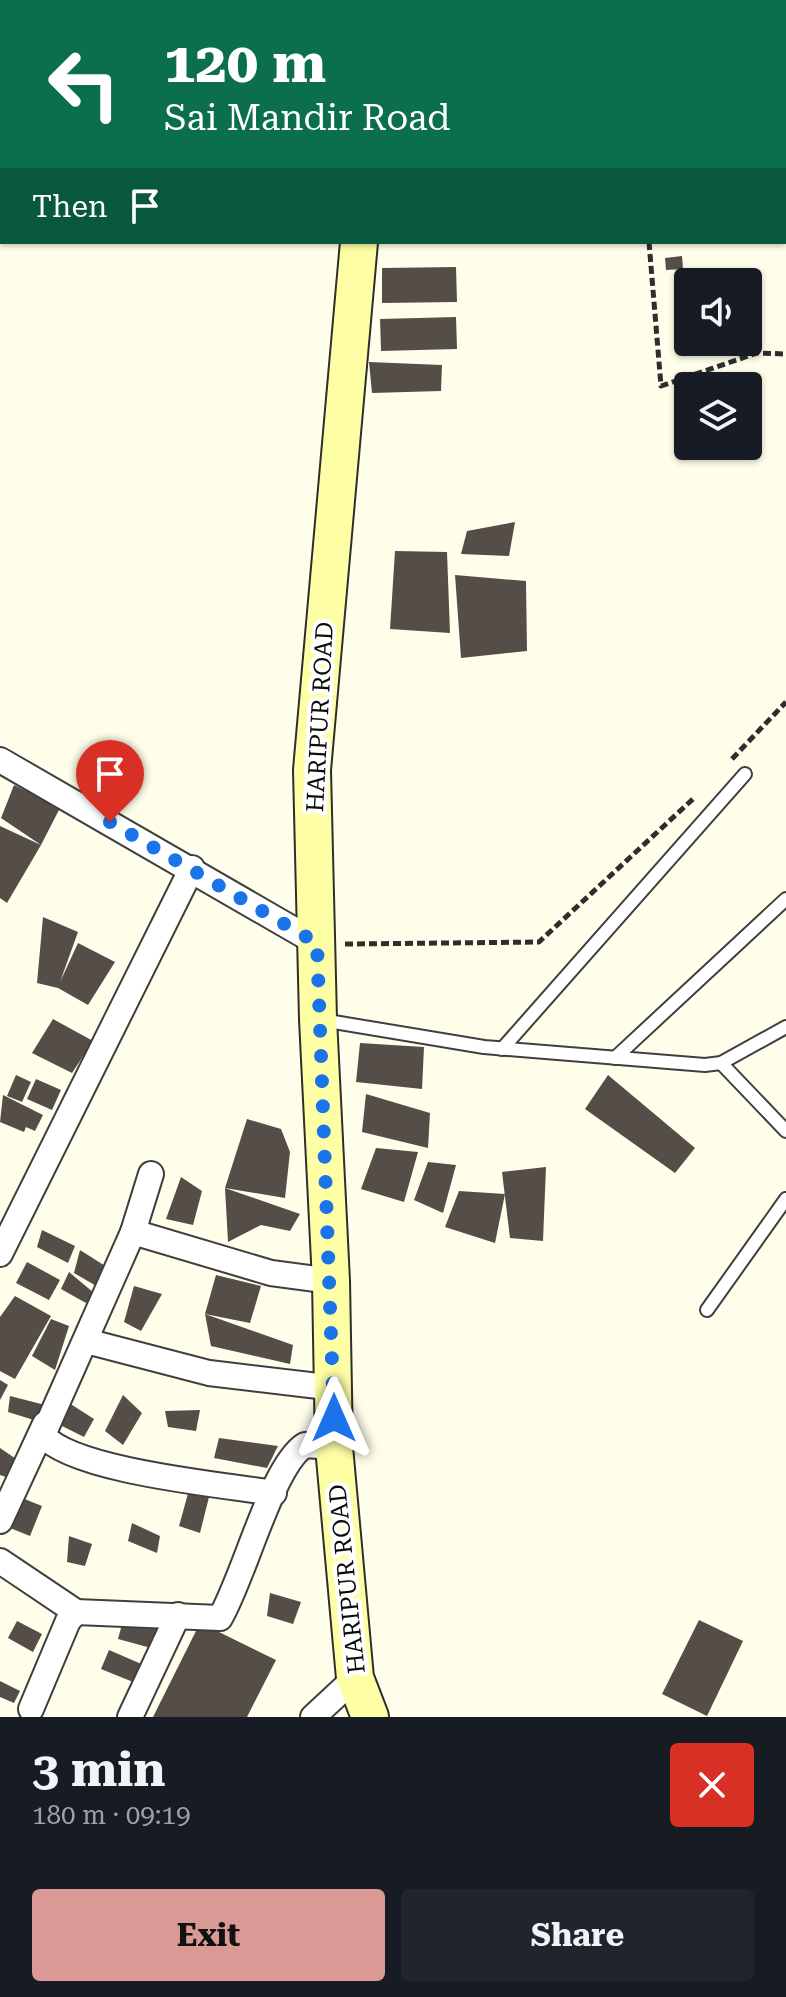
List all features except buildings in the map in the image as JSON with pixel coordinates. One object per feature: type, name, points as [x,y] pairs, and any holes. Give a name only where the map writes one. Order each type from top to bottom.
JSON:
[{"type":"street","name":"HARIPUR ROAD","points":[[359,244],[312,770],[326,944],[318,1019],[331,1281],[334,1447],[355,1678],[370,1717]]},
{"type":"street","points":[[0,760],[326,944]]},
{"type":"street","points":[[0,1254],[192,868]]},
{"type":"street","points":[[0,1521],[86,1341],[133,1232],[151,1174]]},
{"type":"street","points":[[133,1232],[271,1273],[331,1281]]},
{"type":"street","points":[[86,1341],[209,1373],[335,1388]]},
{"type":"street","points":[[45,1424],[43,1435],[50,1444],[108,1466],[274,1493]]},
{"type":"street","points":[[0,1561],[76,1612],[220,1618],[234,1594],[286,1461],[305,1445],[334,1447]]},
{"type":"street","points":[[31,1709],[68,1621],[76,1612]]},
{"type":"street","points":[[130,1717],[178,1615]]},
{"type":"street","points":[[313,1717],[355,1678]]},
{"type":"lane","points":[[502,1049],[745,774]]},
{"type":"lane","points":[[615,1058],[786,899]]},
{"type":"lane","points":[[318,1019],[502,1049],[721,1063],[786,1027]]},
{"type":"lane","points":[[721,1063],[786,1131]]},
{"type":"lane","points":[[707,1310],[786,1199]]},
{"type":"path","points":[[649,244],[661,386],[757,353],[786,354]]},
{"type":"path","points":[[724,768],[786,702]]},
{"type":"path","points":[[326,944],[539,942],[703,790]]},
{"type":"route","points":[[110,822],[317,943],[334,1418]]}]
